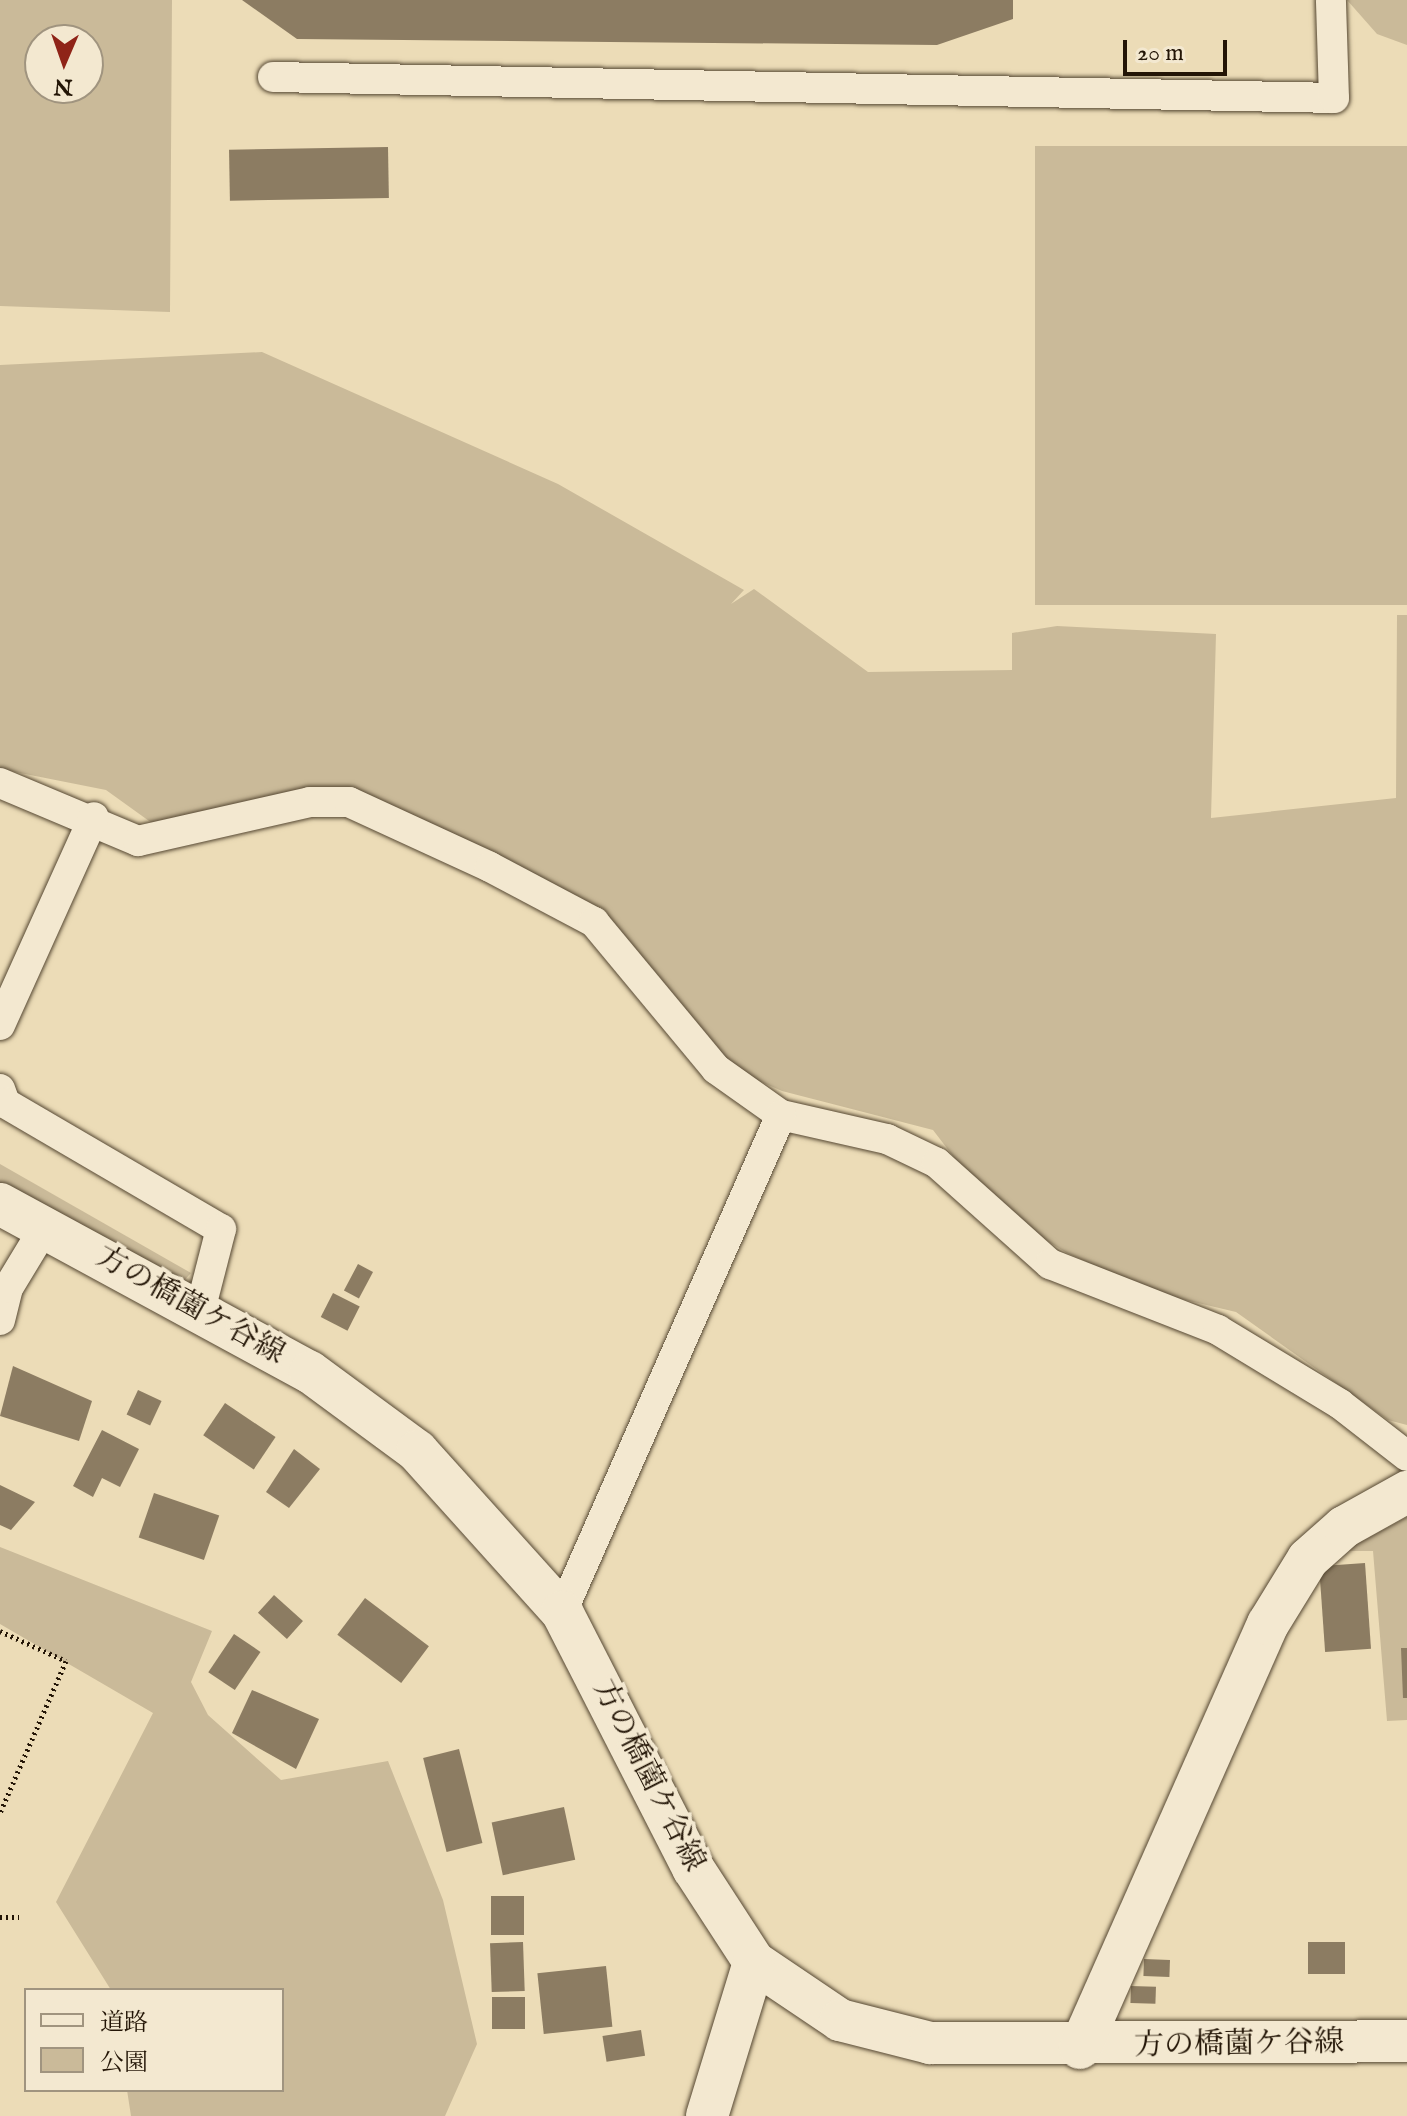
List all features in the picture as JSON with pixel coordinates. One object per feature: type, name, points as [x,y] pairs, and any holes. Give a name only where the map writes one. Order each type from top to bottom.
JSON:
[{"type":"main road","name":"方の橋薗ケ谷線","points":[[0,1204],[310,1372],[417,1451],[562,1612],[693,1868],[754,1962],[840,2020],[930,2043],[1080,2048],[1407,2041]]},
{"type":"main road","points":[[1080,2048],[1268,1624],[1308,1559],[1344,1527],[1407,1492]]},
{"type":"main road","points":[[707,2116],[754,1962]]},
{"type":"street","points":[[273,77],[1334,98],[1331,0]]},
{"type":"street","points":[[0,783],[94,817],[138,841],[310,802],[349,802],[594,922],[716,1069],[781,1115],[887,1139],[937,1163],[1050,1264],[1218,1330],[1340,1404],[1407,1456]]},
{"type":"street","points":[[0,1025],[94,817]]},
{"type":"street","points":[[0,1089],[5,1103],[221,1229],[200,1311]]},
{"type":"street","points":[[562,1612],[781,1115]]},
{"type":"street","points":[[0,1320],[8,1288],[45,1227]]},
{"type":"path","points":[[0,1631],[66,1661],[0,1813]]},
{"type":"path","points":[[0,1917],[19,1917]]},
{"type":"green space","points":[[0,0],[172,0],[170,312],[0,306]]},
{"type":"green space","points":[[1347,0],[1407,0],[1407,45],[1377,34]]},
{"type":"green space","points":[[1035,146],[1407,146],[1407,605],[1035,605]]},
{"type":"green space","points":[[262,352],[558,484],[744,590],[731,604],[754,589],[868,672],[1012,670],[1012,633],[1057,626],[1216,634],[1211,818],[1396,798],[1397,615],[1407,615],[1407,1425],[1388,1420],[1236,1312],[1156,1293],[1067,1253],[992,1207],[933,1130],[782,1091],[725,1066],[620,946],[349,802],[163,831],[106,790],[0,769],[0,365]]},
{"type":"green space","points":[[0,1164],[191,1273],[178,1287],[0,1188]]},
{"type":"green space","points":[[1407,1517],[1407,1720],[1387,1721],[1373,1551],[1344,1551]]},
{"type":"green space","points":[[0,1547],[212,1631],[191,1682],[208,1715],[281,1780],[388,1761],[443,1900],[477,2044],[445,2116],[131,2116],[127,2092],[284,2092],[284,1988],[110,1988],[56,1902],[153,1713],[0,1624]]},
{"type":"building","points":[[242,0],[1013,0],[1013,19],[937,45],[297,39]]},
{"type":"building","points":[[388,147],[389,198],[230,201],[229,150]]},
{"type":"building","points":[[358,1264],[373,1272],[359,1298],[344,1290]]},
{"type":"building","points":[[333,1293],[360,1307],[347,1331],[321,1317]]},
{"type":"building","points":[[13,1366],[92,1401],[79,1441],[0,1416]]},
{"type":"building","points":[[138,1390],[162,1401],[150,1425],[127,1414]]},
{"type":"building","points":[[225,1403],[276,1437],[254,1469],[203,1435]]},
{"type":"building","points":[[102,1430],[139,1449],[120,1487],[102,1478],[93,1497],[73,1486]]},
{"type":"building","points":[[294,1449],[320,1469],[289,1508],[266,1492]]},
{"type":"building","points":[[0,1485],[35,1502],[11,1530],[0,1525]]},
{"type":"building","points":[[154,1493],[219,1515],[204,1560],[139,1537]]},
{"type":"building","points":[[1365,1563],[1371,1649],[1325,1652],[1319,1566]]},
{"type":"building","points":[[274,1595],[303,1621],[287,1639],[258,1613]]},
{"type":"building","points":[[365,1598],[429,1646],[401,1683],[337,1635]]},
{"type":"building","points":[[234,1634],[261,1652],[235,1690],[208,1672]]},
{"type":"building","points":[[1401,1648],[1407,1648],[1407,1698],[1403,1698]]},
{"type":"building","points":[[252,1690],[319,1719],[296,1769],[232,1733]]},
{"type":"building","points":[[459,1749],[482,1843],[447,1852],[423,1758]]},
{"type":"building","points":[[564,1807],[575,1860],[503,1875],[492,1822]]},
{"type":"building","points":[[491,1896],[524,1896],[524,1935],[491,1935]]},
{"type":"building","points":[[523,1942],[525,1991],[492,1992],[490,1943]]},
{"type":"building","points":[[1308,1942],[1345,1942],[1345,1974],[1308,1974]]},
{"type":"building","points":[[1144,1959],[1170,1960],[1169,1977],[1143,1976]]},
{"type":"building","points":[[606,1966],[612,2027],[544,2034],[537,1973]]},
{"type":"building","points":[[1131,1986],[1156,1987],[1155,2004],[1130,2003]]},
{"type":"building","points":[[492,1997],[525,1997],[525,2029],[492,2029]]},
{"type":"building","points":[[641,2030],[645,2056],[607,2062],[602,2036]]}]
